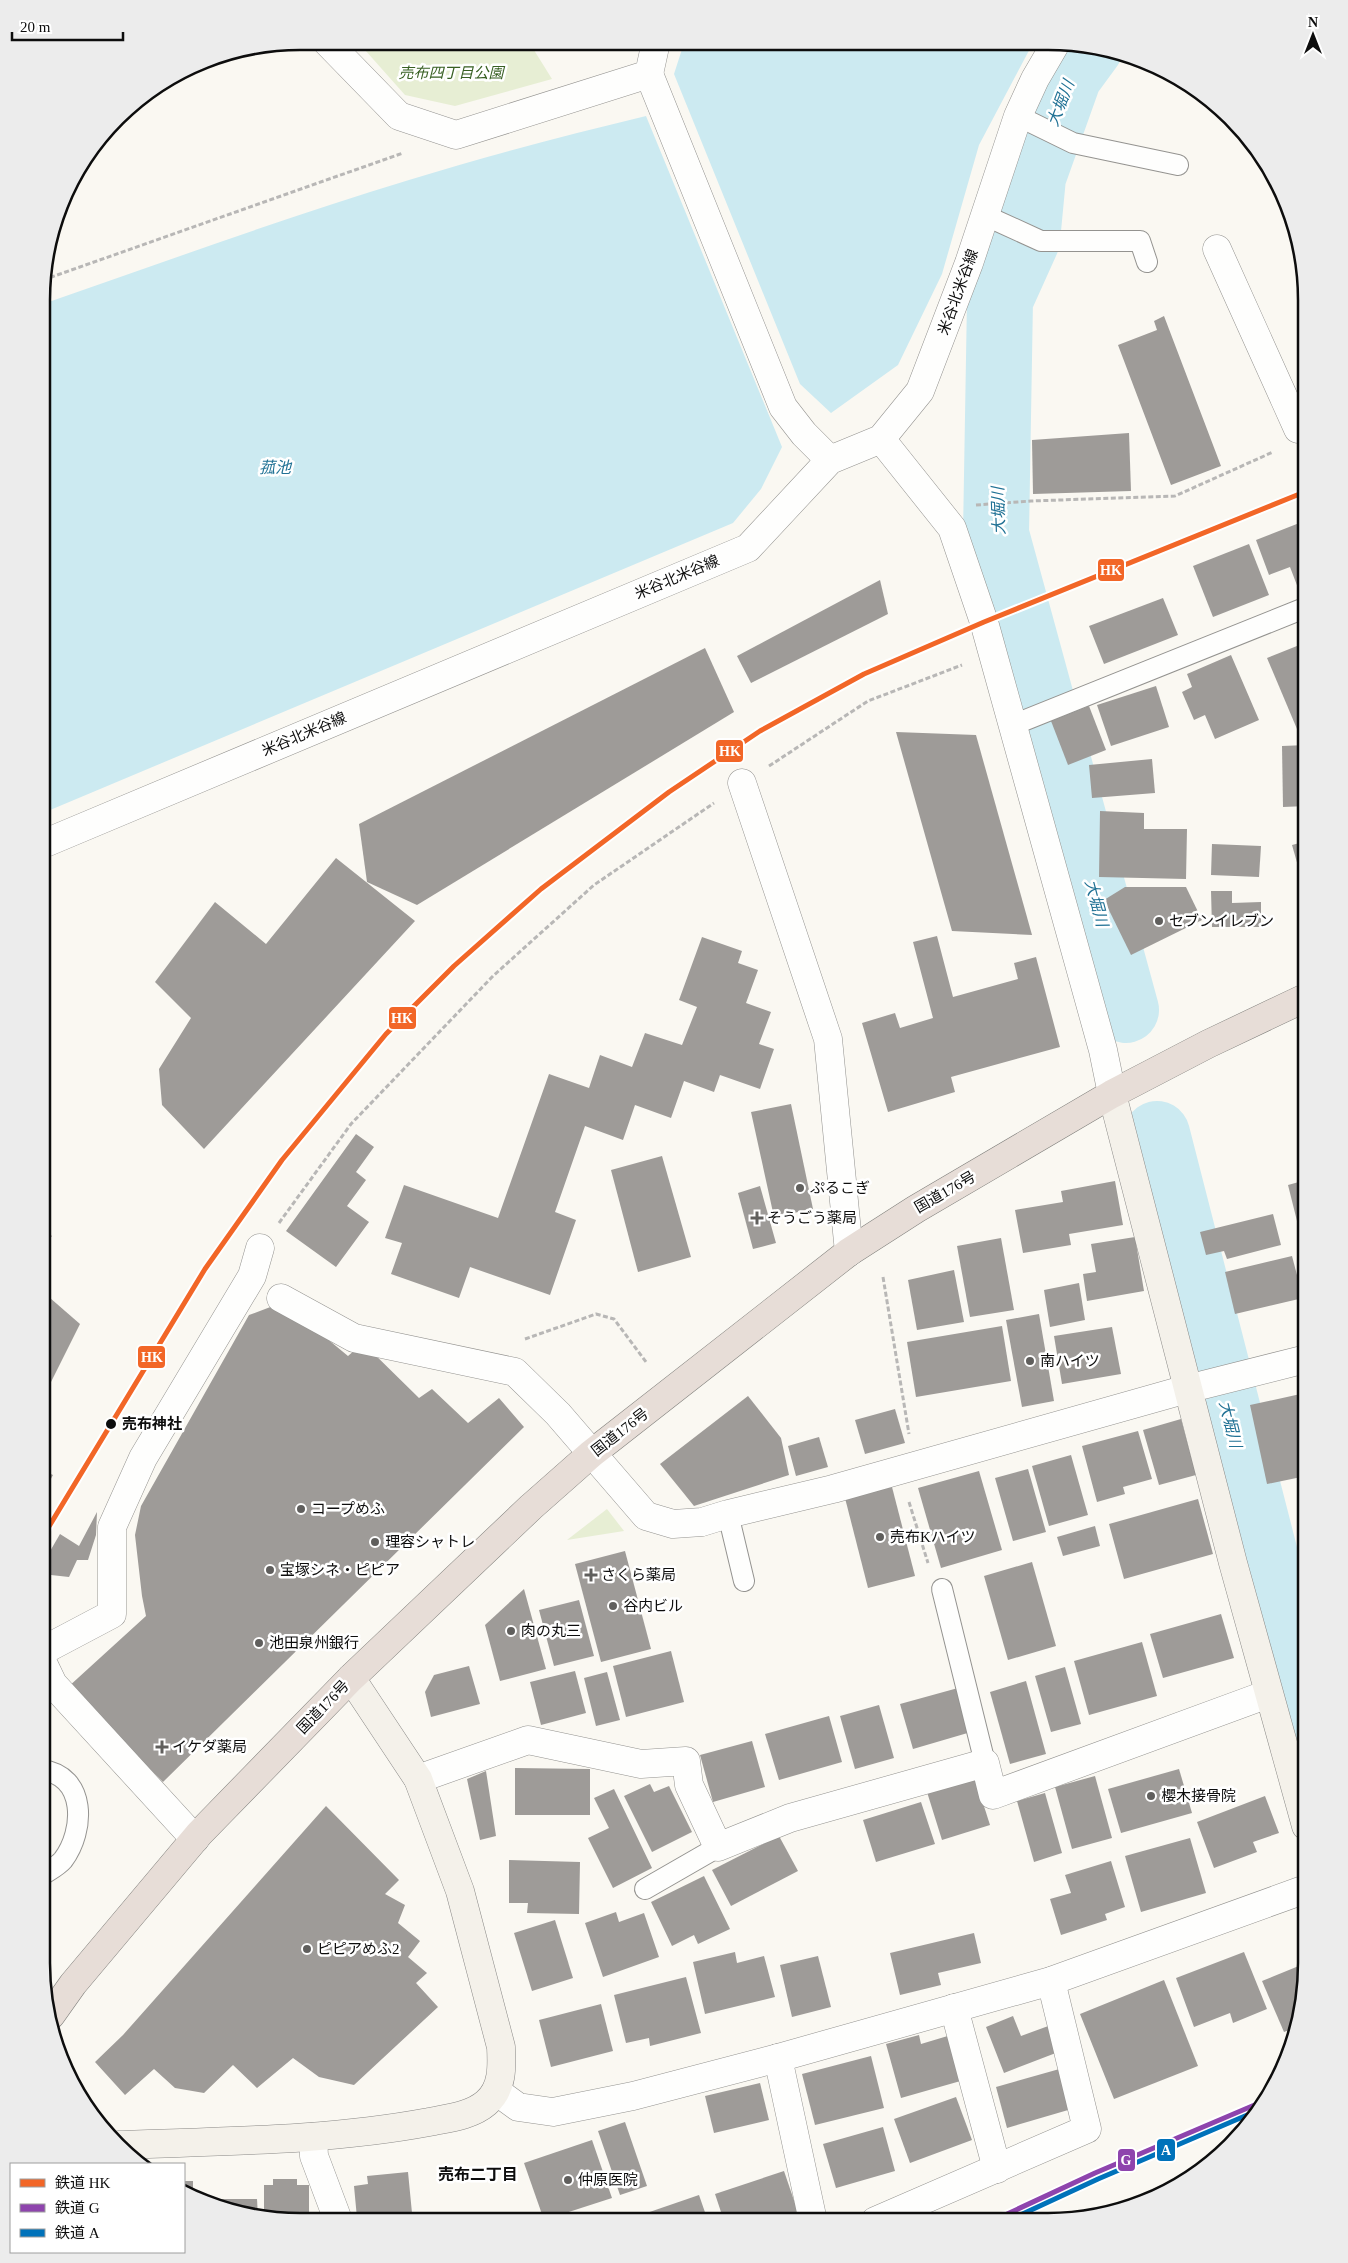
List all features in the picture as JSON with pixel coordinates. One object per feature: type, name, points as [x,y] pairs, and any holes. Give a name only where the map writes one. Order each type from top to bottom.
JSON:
[{"type":"highway","name":"国道176号","points":[[55,2010],[74,1984],[195,1839],[351,1678],[530,1507],[591,1454],[850,1252],[916,1209],[1112,1094],[1208,1044],[1298,1001]]},
{"type":"street","points":[[335,50],[399,116],[456,135],[649,74]]},
{"type":"street","points":[[654,50],[649,74],[783,407],[804,434],[830,460]]},
{"type":"street","name":"米谷北米谷線","points":[[50,841],[748,548],[830,460],[880,439],[920,391],[945,329],[1018,116],[1035,79],[1052,50]]},
{"type":"street","points":[[1217,248],[1298,419]]},
{"type":"street","points":[[880,439],[952,528],[992,653],[1033,716],[1112,1094],[1209,1383],[1268,1694],[1298,1798]]},
{"type":"street","points":[[742,783],[828,1039],[850,1252]]},
{"type":"street","points":[[50,1647],[112,1614],[112,1527],[143,1458],[252,1276],[260,1248]]},
{"type":"street","points":[[281,1298],[354,1338],[515,1372],[558,1414],[646,1516],[673,1524],[702,1522],[833,1489],[1209,1383],[1298,1361]]},
{"type":"street","points":[[50,1677],[53,1684],[195,1839]]},
{"type":"street","points":[[128,2145],[314,2136],[386,2130],[469,2113],[487,2103],[496,2091],[502,2073],[501,2047],[460,1891],[418,1780],[351,1678]]},
{"type":"street","points":[[418,1780],[528,1740],[641,1764],[686,1761],[690,1785],[718,1847],[790,1818],[985,1763],[993,1795],[1268,1694]]},
{"type":"street","points":[[496,2091],[518,2107],[553,2112],[634,2096],[778,2058],[1051,1981],[1298,1892]]},
{"type":"street","points":[[895,2213],[1087,2129],[1051,1981]]},
{"type":"street","points":[[954,2008],[997,2169]]},
{"type":"street","points":[[778,2058],[811,2213]]},
{"type":"street","points":[[314,2136],[314,2156],[335,2213]]},
{"type":"lane","points":[[1018,116],[1073,144],[1178,164]]},
{"type":"lane","points":[[984,215],[1041,241],[1140,241],[1146,262]]},
{"type":"lane","points":[[1033,716],[1298,611]]},
{"type":"lane","points":[[728,1514],[744,1580]]},
{"type":"lane","points":[[942,1588],[985,1763]]},
{"type":"lane","points":[[50,1773],[61,1776],[71,1787],[78,1800],[79,1813],[78,1828],[63,1861],[50,1870]]},
{"type":"lane","points":[[645,1889],[718,1847]]},
{"type":"path","points":[[51,277],[409,151]]},
{"type":"path","points":[[936,507],[1040,500],[1174,496],[1290,444],[1298,433]]},
{"type":"path","points":[[260,1248],[351,1124],[493,976],[594,886],[742,783],[868,701],[992,653]]},
{"type":"path","points":[[883,1277],[906,1468],[932,1575],[942,1588]]},
{"type":"path","points":[[524,1340],[596,1314],[614,1319],[646,1362]]},
{"type":"green space","name":"売布四丁目公園","points":[[365,50],[534,50],[552,79],[455,106],[405,95]]},
{"type":"green space","points":[[607,1509],[624,1531],[567,1540]]},
{"type":"water","points":[[682,50],[1029,50],[979,145],[942,274],[898,365],[831,413],[800,384],[674,74]]},
{"type":"water","name":"菰池","points":[[646,116],[782,447],[761,489],[733,523],[50,810],[50,302],[271,224],[363,194],[557,138]]},
{"type":"building","points":[[1164,316],[1221,466],[1171,485],[1118,345],[1157,330],[1154,321]]},
{"type":"building","points":[[1129,433],[1131,491],[1033,494],[1032,440]]},
{"type":"building","points":[[1298,524],[1298,588],[1290,567],[1269,575],[1256,540]]},
{"type":"building","points":[[1249,544],[1269,595],[1213,617],[1193,566]]},
{"type":"building","points":[[880,580],[888,614],[751,683],[737,656]]},
{"type":"building","points":[[1163,598],[1178,635],[1104,664],[1089,626]]},
{"type":"building","points":[[1298,646],[1298,729],[1297,729],[1267,658]]},
{"type":"building","points":[[705,648],[734,712],[417,905],[367,882],[359,824]]},
{"type":"building","points":[[1231,655],[1259,720],[1215,739],[1205,715],[1194,720],[1182,692],[1192,687],[1187,674]]},
{"type":"building","points":[[1156,686],[1169,727],[1111,746],[1097,705]]},
{"type":"building","points":[[1089,706],[1106,750],[1068,765],[1051,721]]},
{"type":"building","points":[[896,732],[976,735],[1032,935],[952,931]]},
{"type":"building","points":[[1298,745],[1298,806],[1283,807],[1282,746]]},
{"type":"building","points":[[1152,759],[1155,793],[1092,798],[1089,765]]},
{"type":"building","points":[[1100,811],[1144,813],[1144,829],[1187,829],[1186,879],[1099,877]]},
{"type":"building","points":[[1298,843],[1298,866],[1292,845]]},
{"type":"building","points":[[1212,844],[1261,846],[1259,877],[1211,875]]},
{"type":"building","points":[[336,858],[415,921],[204,1149],[162,1105],[159,1069],[191,1018],[155,982],[215,902],[266,944]]},
{"type":"building","points":[[1125,887],[1186,887],[1202,920],[1131,955],[1104,900]]},
{"type":"building","points":[[1211,891],[1232,891],[1232,903],[1261,902],[1261,927],[1212,927]]},
{"type":"building","points":[[937,936],[953,997],[1018,979],[1014,963],[1036,957],[1060,1047],[951,1077],[955,1092],[888,1112],[862,1023],[895,1013],[900,1028],[933,1018],[913,942]]},
{"type":"building","points":[[702,937],[742,951],[738,963],[758,970],[746,1003],[771,1012],[759,1044],[774,1049],[760,1089],[720,1075],[714,1092],[684,1081],[671,1118],[635,1105],[623,1140],[585,1126],[555,1212],[576,1220],[550,1295],[470,1267],[459,1298],[391,1274],[402,1243],[385,1238],[404,1185],[498,1218],[549,1074],[589,1088],[600,1055],[632,1067],[645,1033],[682,1045],[697,1007],[679,1000]]},
{"type":"building","points":[[791,1104],[813,1209],[774,1217],[751,1112]]},
{"type":"building","points":[[356,1134],[374,1147],[356,1172],[366,1180],[347,1206],[369,1222],[336,1267],[286,1231]]},
{"type":"building","points":[[662,1156],[691,1257],[638,1272],[611,1170]]},
{"type":"building","points":[[1115,1181],[1123,1225],[1069,1234],[1071,1245],[1023,1253],[1015,1210],[1063,1202],[1061,1191]]},
{"type":"building","points":[[1298,1182],[1298,1225],[1288,1185]]},
{"type":"building","name":"そうごう薬局","points":[[760,1186],[776,1243],[753,1249],[738,1193]]},
{"type":"building","points":[[1273,1214],[1281,1245],[1227,1259],[1224,1251],[1206,1255],[1200,1232]]},
{"type":"building","points":[[1135,1237],[1144,1291],[1087,1301],[1083,1274],[1096,1272],[1091,1244]]},
{"type":"building","points":[[1001,1238],[1014,1310],[970,1317],[957,1246]]},
{"type":"building","points":[[1292,1256],[1298,1279],[1298,1299],[1235,1314],[1225,1272]]},
{"type":"building","points":[[954,1270],[964,1322],[917,1330],[908,1280]]},
{"type":"building","points":[[1079,1283],[1085,1320],[1050,1327],[1044,1290]]},
{"type":"building","points":[[50,1298],[80,1324],[50,1384]]},
{"type":"building","points":[[273,1306],[291,1309],[348,1356],[363,1343],[419,1398],[432,1389],[468,1423],[499,1398],[524,1427],[163,1782],[67,1688],[146,1616],[135,1535],[141,1506],[249,1315]]},
{"type":"building","name":"南ハイツ","points":[[1039,1314],[1054,1401],[1022,1407],[1006,1320]]},
{"type":"building","points":[[1002,1326],[1011,1381],[916,1397],[907,1342]]},
{"type":"building","points":[[1112,1327],[1121,1374],[1062,1384],[1054,1336]]},
{"type":"building","points":[[1298,1395],[1298,1478],[1267,1484],[1250,1405]]},
{"type":"building","points":[[748,1396],[781,1438],[789,1475],[694,1506],[660,1464]]},
{"type":"building","points":[[895,1409],[905,1443],[865,1454],[855,1420]]},
{"type":"building","points":[[1181,1419],[1196,1475],[1159,1485],[1143,1430]]},
{"type":"building","points":[[1138,1431],[1152,1479],[1123,1487],[1125,1494],[1097,1502],[1082,1446]]},
{"type":"building","points":[[819,1437],[828,1467],[796,1476],[788,1446]]},
{"type":"building","points":[[1071,1455],[1088,1515],[1049,1526],[1032,1466]]},
{"type":"building","points":[[1028,1469],[1046,1532],[1013,1541],[995,1478]]},
{"type":"building","points":[[979,1471],[1002,1550],[941,1568],[918,1488]]},
{"type":"building","name":"売布Kハイツ","points":[[892,1487],[915,1576],[868,1588],[845,1498]]},
{"type":"building","points":[[1198,1499],[1213,1554],[1124,1579],[1109,1524]]},
{"type":"building","points":[[97,1512],[96,1535],[88,1560],[77,1560],[69,1577],[50,1575],[50,1551],[60,1534],[79,1546]]},
{"type":"building","points":[[1095,1526],[1100,1546],[1063,1556],[1057,1537]]},
{"type":"building","name":"谷内ビル","points":[[625,1551],[651,1649],[601,1662],[575,1564]]},
{"type":"building","points":[[1032,1562],[1056,1646],[1008,1660],[984,1576]]},
{"type":"building","points":[[524,1589],[546,1669],[500,1681],[485,1625]]},
{"type":"building","points":[[579,1600],[594,1656],[554,1666],[539,1610]]},
{"type":"building","points":[[1221,1614],[1234,1658],[1163,1678],[1150,1634]]},
{"type":"building","points":[[1142,1642],[1157,1696],[1089,1715],[1074,1661]]},
{"type":"building","points":[[671,1651],[684,1702],[626,1717],[613,1666]]},
{"type":"building","points":[[469,1666],[480,1704],[431,1717],[425,1692],[434,1675]]},
{"type":"building","points":[[1065,1667],[1081,1724],[1051,1732],[1035,1676]]},
{"type":"building","points":[[575,1671],[586,1713],[541,1725],[530,1682]]},
{"type":"building","points":[[607,1672],[620,1720],[596,1726],[584,1678]]},
{"type":"building","points":[[1026,1681],[1046,1754],[1010,1764],[990,1692]]},
{"type":"building","points":[[958,1688],[971,1732],[913,1749],[900,1704]]},
{"type":"building","points":[[879,1705],[894,1758],[855,1769],[840,1716]]},
{"type":"building","points":[[829,1716],[842,1762],[779,1780],[765,1734]]},
{"type":"building","points":[[752,1741],[765,1787],[713,1802],[700,1755]]},
{"type":"building","points":[[515,1768],[590,1769],[590,1815],[515,1815]]},
{"type":"building","points":[[1179,1769],[1192,1813],[1121,1833],[1108,1789]]},
{"type":"building","points":[[486,1771],[496,1836],[480,1840],[467,1779]]},
{"type":"building","points":[[1095,1776],[1112,1838],[1072,1849],[1055,1787]]},
{"type":"building","points":[[975,1778],[990,1825],[942,1840],[927,1792]]},
{"type":"building","points":[[650,1784],[654,1792],[669,1786],[692,1832],[652,1852],[624,1796]]},
{"type":"building","points":[[614,1789],[652,1868],[613,1888],[588,1838],[609,1828],[594,1798]]},
{"type":"building","points":[[1045,1793],[1062,1853],[1034,1862],[1017,1801]]},
{"type":"building","points":[[1265,1796],[1279,1833],[1253,1842],[1257,1852],[1214,1868],[1197,1822]]},
{"type":"building","points":[[921,1802],[935,1844],[876,1862],[863,1820]]},
{"type":"building","name":"ピピアめふ2","points":[[326,1806],[399,1880],[385,1894],[405,1905],[398,1923],[420,1941],[408,1957],[427,1973],[416,1983],[438,2007],[354,2085],[319,2077],[293,2058],[257,2088],[233,2065],[204,2093],[175,2088],[154,2069],[125,2095],[95,2062],[123,2035]]},
{"type":"building","points":[[779,1836],[798,1871],[731,1906],[712,1870]]},
{"type":"building","points":[[1190,1838],[1206,1893],[1141,1912],[1125,1856]]},
{"type":"building","points":[[509,1860],[580,1862],[579,1914],[527,1913],[528,1903],[509,1903]]},
{"type":"building","points":[[1111,1861],[1125,1907],[1105,1914],[1107,1920],[1061,1935],[1050,1899],[1071,1893],[1065,1875]]},
{"type":"building","points":[[704,1876],[730,1929],[698,1944],[694,1935],[672,1946],[651,1902]]},
{"type":"building","points":[[616,1912],[619,1922],[644,1913],[659,1957],[603,1977],[585,1923]]},
{"type":"building","points":[[555,1920],[573,1978],[532,1991],[514,1933]]},
{"type":"building","points":[[974,1933],[981,1963],[938,1973],[941,1985],[900,1995],[890,1953]]},
{"type":"building","points":[[735,1952],[737,1963],[764,1956],[775,1997],[705,2014],[693,1962]]},
{"type":"building","points":[[1244,1952],[1267,2009],[1233,2023],[1230,2013],[1194,2027],[1176,1978]]},
{"type":"building","points":[[818,1956],[831,2007],[792,2017],[780,1965]]},
{"type":"building","points":[[1298,1966],[1296,1996],[1288,2030],[1284,2032],[1262,1981]]},
{"type":"building","points":[[686,1977],[701,2033],[650,2046],[649,2038],[626,2043],[614,1995]]},
{"type":"building","points":[[1164,1980],[1198,2066],[1114,2099],[1080,2014]]},
{"type":"building","points":[[601,2004],[613,2051],[551,2067],[539,2020]]},
{"type":"building","points":[[1013,2016],[1021,2036],[1051,2025],[1061,2051],[1004,2073],[986,2027]]},
{"type":"building","points":[[919,2035],[921,2044],[951,2035],[964,2080],[901,2098],[886,2044]]},
{"type":"building","points":[[871,2056],[884,2108],[815,2125],[802,2074]]},
{"type":"building","points":[[1063,2068],[1075,2108],[1007,2128],[996,2087]]},
{"type":"building","points":[[760,2083],[769,2120],[714,2133],[705,2096]]},
{"type":"building","points":[[956,2097],[972,2140],[910,2163],[894,2119]]},
{"type":"building","points":[[625,2122],[647,2186],[620,2195],[598,2131]]},
{"type":"building","points":[[883,2127],[895,2171],[836,2188],[823,2144]]},
{"type":"building","name":"仲原医院","points":[[592,2140],[612,2198],[566,2213],[542,2213],[524,2163]]},
{"type":"building","points":[[784,2171],[798,2213],[721,2213],[715,2194]]},
{"type":"building","points":[[408,2172],[412,2213],[357,2213],[354,2186],[368,2184],[367,2176]]},
{"type":"building","points":[[273,2179],[297,2179],[297,2185],[309,2185],[309,2213],[264,2210],[264,2185],[273,2185]]},
{"type":"building","points":[[185,2181],[193,2181],[193,2189],[185,2185]]},
{"type":"building","points":[[699,2195],[705,2213],[647,2213]]},
{"type":"building","points":[[257,2199],[258,2209],[251,2208],[221,2200]]},
{"type":"waterway","name":"大堀川","points":[[1086,53],[1069,76],[1033,177],[1027,240],[1000,300],[996,534],[1126,1010]]},
{"type":"waterway","name":"大堀川","points":[[1157,1134],[1298,1684]]},
{"type":"rail line","name":"HK","points":[[50,1525],[205,1269],[282,1160],[386,1034],[454,966],[541,889],[669,792],[760,731],[864,674],[984,622],[1298,495]]},
{"type":"rail line","name":"G","points":[[1009,2213],[1095,2173],[1253,2106]]},
{"type":"rail line","name":"A","points":[[1024,2213],[1098,2179],[1245,2116]]},
{"type":"place","name":"セブンイレブン","points":[[1159,921]]},
{"type":"place","name":"ぷるこぎ","points":[[800,1188]]},
{"type":"place","name":"そうごう薬局","points":[[757,1218]]},
{"type":"place","name":"南ハイツ","points":[[1030,1361]]},
{"type":"place","name":"売布神社","points":[[111,1424]]},
{"type":"place","name":"コープめふ","points":[[301,1509]]},
{"type":"place","name":"売布Kハイツ","points":[[880,1537]]},
{"type":"place","name":"理容シャトレ","points":[[375,1542]]},
{"type":"place","name":"宝塚シネ・ピピア","points":[[270,1570]]},
{"type":"place","name":"さくら薬局","points":[[591,1575]]},
{"type":"place","name":"谷内ビル","points":[[613,1606]]},
{"type":"place","name":"肉の丸三","points":[[511,1631]]},
{"type":"place","name":"池田泉州銀行","points":[[259,1643]]},
{"type":"place","name":"イケダ薬局","points":[[162,1747]]},
{"type":"place","name":"櫻木接骨院","points":[[1151,1796]]},
{"type":"place","name":"ピピアめふ2","points":[[307,1949]]},
{"type":"place","name":"仲原医院","points":[[568,2180]]},
{"type":"district","name":"売布二丁目","points":[[478,2174]]}]
